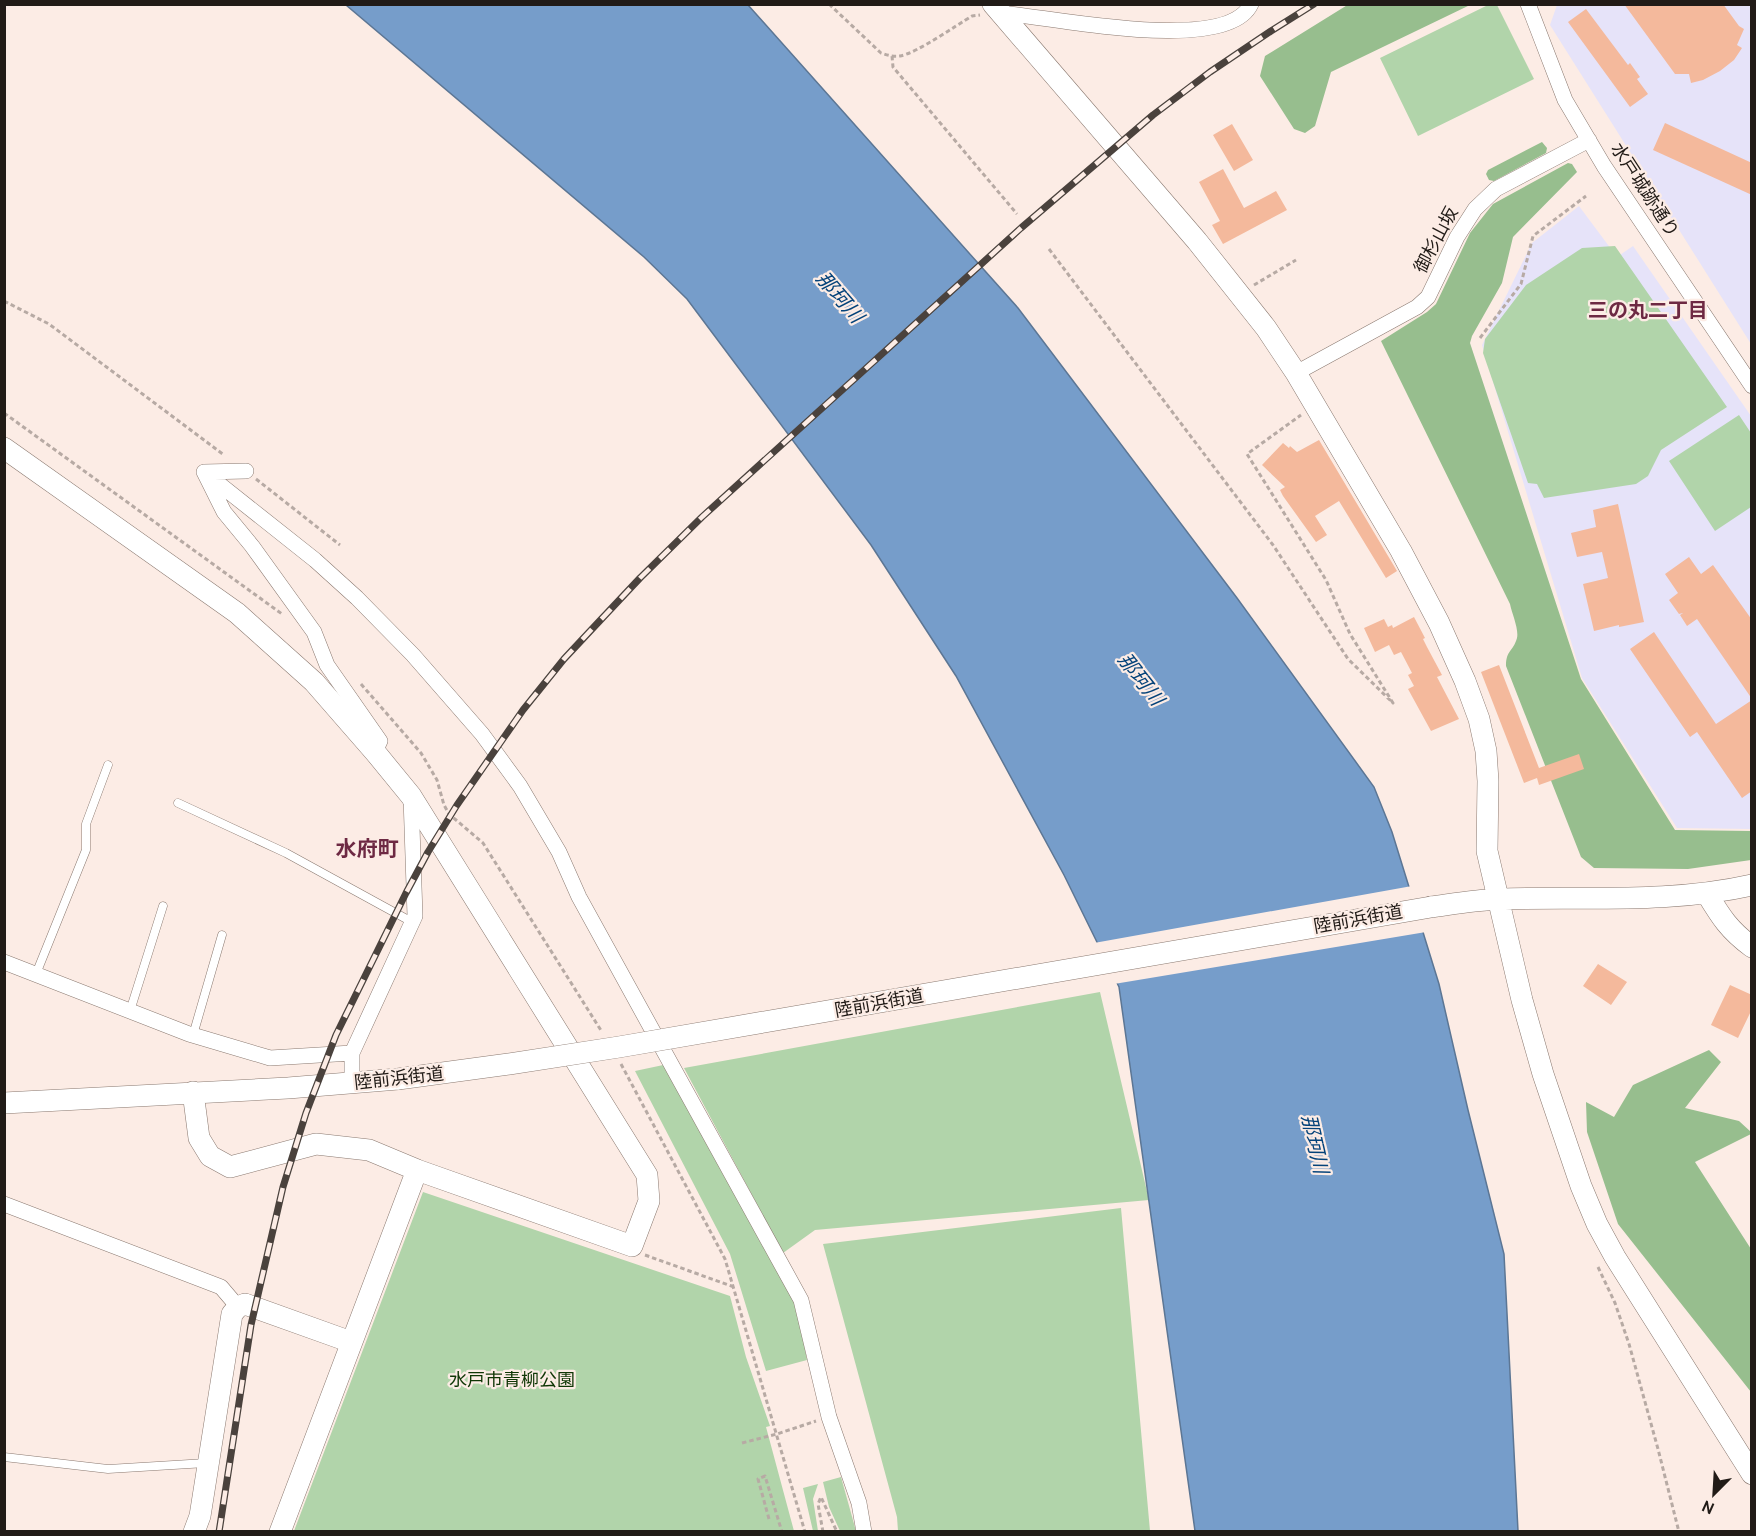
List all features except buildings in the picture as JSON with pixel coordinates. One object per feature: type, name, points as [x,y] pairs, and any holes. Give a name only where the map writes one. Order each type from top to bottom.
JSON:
[{"type":"street","points":[[997,9],[1091,26],[1205,30],[1237,19],[1246,13],[1251,4]]},
{"type":"street","name":"水戸城跡通り","points":[[1529,5],[1565,100],[1604,166],[1752,386]]},
{"type":"street","points":[[997,9],[1197,241],[1266,328],[1296,373],[1401,550],[1439,623],[1479,719],[1486,751],[1488,782],[1487,851],[1522,1000],[1543,1074],[1581,1186],[1597,1224],[1615,1257],[1752,1474]]},
{"type":"street","name":"御杉山坂","points":[[1296,373],[1417,307],[1428,297],[1458,237],[1475,209],[1497,189],[1589,140]]},
{"type":"street","points":[[4,448],[237,613],[314,682],[375,752],[411,796],[647,1175],[649,1201],[632,1246],[417,1170],[369,1150],[316,1144],[230,1167],[210,1156],[199,1138],[193,1092]]},
{"type":"street","points":[[204,472],[246,471]]},
{"type":"street","points":[[204,472],[224,512],[252,546],[314,632],[327,665],[380,741],[375,752]]},
{"type":"street","points":[[204,472],[315,560],[357,598],[452,699],[482,734],[520,786],[559,852],[579,897],[801,1300],[829,1417],[859,1503],[864,1532]]},
{"type":"street","points":[[352,1083],[352,1053],[415,916],[411,796]]},
{"type":"street","name":"陸前浜街道","points":[[4,1103],[288,1088],[398,1079],[619,1047],[1431,907],[1498,899],[1644,898],[1707,894],[1752,885]]},
{"type":"street","points":[[1707,894],[1724,922],[1739,938],[1752,947]]},
{"type":"street","points":[[4,962],[193,1035],[270,1058],[352,1053]]},
{"type":"street","points":[[280,1532],[417,1170]]},
{"type":"street","points":[[4,1204],[221,1287],[238,1307]]},
{"type":"street","points":[[194,1532],[200,1516],[232,1314],[238,1307],[245,1304],[351,1342]]},
{"type":"lane","points":[[36,974],[86,850],[86,824],[108,765]]},
{"type":"lane","points":[[178,803],[286,853],[412,922]]},
{"type":"lane","points":[[130,1011],[163,906]]},
{"type":"lane","points":[[193,1035],[222,935]]},
{"type":"lane","points":[[4,1457],[108,1469],[208,1463]]},
{"type":"path","points":[[829,4],[881,53],[892,56],[901,56],[914,51],[972,16],[997,9]]},
{"type":"path","points":[[892,56],[893,67],[1017,214]]},
{"type":"path","points":[[1480,338],[1521,284],[1533,236],[1586,196]]},
{"type":"path","points":[[1049,249],[1273,545],[1348,659],[1393,703],[1350,634],[1326,580],[1247,454],[1315,405]]},
{"type":"path","points":[[1240,294],[1296,260]]},
{"type":"path","points":[[4,301],[49,324],[246,471],[340,545]]},
{"type":"path","points":[[642,1254],[734,1287]]},
{"type":"path","points":[[1597,1264],[1615,1303],[1629,1344],[1679,1532]]},
{"type":"path","points":[[742,1443],[829,1417]]},
{"type":"path","points":[[769,1519],[758,1479],[765,1476],[782,1532]]},
{"type":"path","points":[[823,1532],[818,1504],[821,1497],[837,1532]]},
{"type":"shaded area","points":[[1557,5],[1751,5],[1751,344],[1550,25]]},
{"type":"shaded area","points":[[1579,206],[1617,257],[1633,246],[1751,416],[1752,828],[1750,829],[1677,828],[1582,678],[1482,345],[1532,243]]},
{"type":"green space","points":[[1349,4],[1470,5],[1331,72],[1315,126],[1305,133],[1294,129],[1260,76],[1265,56]]},
{"type":"green space","points":[[1490,4],[1497,5],[1534,79],[1418,136],[1380,58]]},
{"type":"green space","points":[[1542,142],[1547,148],[1546,153],[1494,181],[1489,180],[1486,174],[1488,170]]},
{"type":"green space","points":[[1568,163],[1572,164],[1577,172],[1513,237],[1502,283],[1470,343],[1581,679],[1675,830],[1751,831],[1751,860],[1688,869],[1594,868],[1581,857],[1506,666],[1507,657],[1517,638],[1510,604],[1381,341],[1436,304],[1470,233],[1493,204]]},
{"type":"green space","points":[[1615,246],[1727,407],[1661,450],[1648,476],[1636,484],[1544,498],[1537,484],[1528,483],[1483,353],[1485,339],[1526,285],[1582,248]]},
{"type":"green space","points":[[1739,415],[1751,433],[1751,507],[1715,531],[1669,461]]},
{"type":"green space","points":[[1100,992],[1149,1200],[815,1230],[783,1253],[684,1068]]},
{"type":"green space","points":[[1709,1050],[1721,1062],[1685,1108],[1739,1121],[1751,1132],[1695,1162],[1751,1249],[1751,1392],[1618,1224],[1587,1132],[1586,1102],[1614,1117],[1633,1085]]},
{"type":"green space","points":[[668,1064],[796,1298],[807,1360],[766,1371],[730,1254],[635,1071]]},
{"type":"green space","name":"水戸市青柳公園","points":[[423,1192],[730,1296],[746,1357],[770,1426],[766,1427],[794,1531],[294,1531]]},
{"type":"green space","points":[[1121,1208],[1150,1531],[898,1531],[897,1517],[823,1244]]},
{"type":"green space","points":[[841,1477],[856,1531],[840,1531],[829,1507],[823,1482]]},
{"type":"green space","points":[[818,1484],[813,1499],[818,1531],[813,1531],[803,1488]]},
{"type":"water","name":"那珂川","points":[[346,5],[748,5],[1018,308],[1237,598],[1374,787],[1392,832],[1439,984],[1504,1254],[1518,1531],[1195,1531],[1119,987],[1064,875],[956,676],[871,545],[687,299],[644,257]]},
{"type":"pier","points":[[1412,886],[1426,932],[1114,984],[1094,943]]},
{"type":"railway","points":[[219,1532],[251,1325],[283,1187],[306,1113],[336,1035],[428,852],[457,805],[523,710],[564,659],[640,578],[702,517],[1021,228],[1153,115],[1210,72],[1314,4]]},
{"type":"district","name":"三の丸二丁目","points":[[1648,310]]},
{"type":"district","name":"水府町","points":[[367,849]]}]
